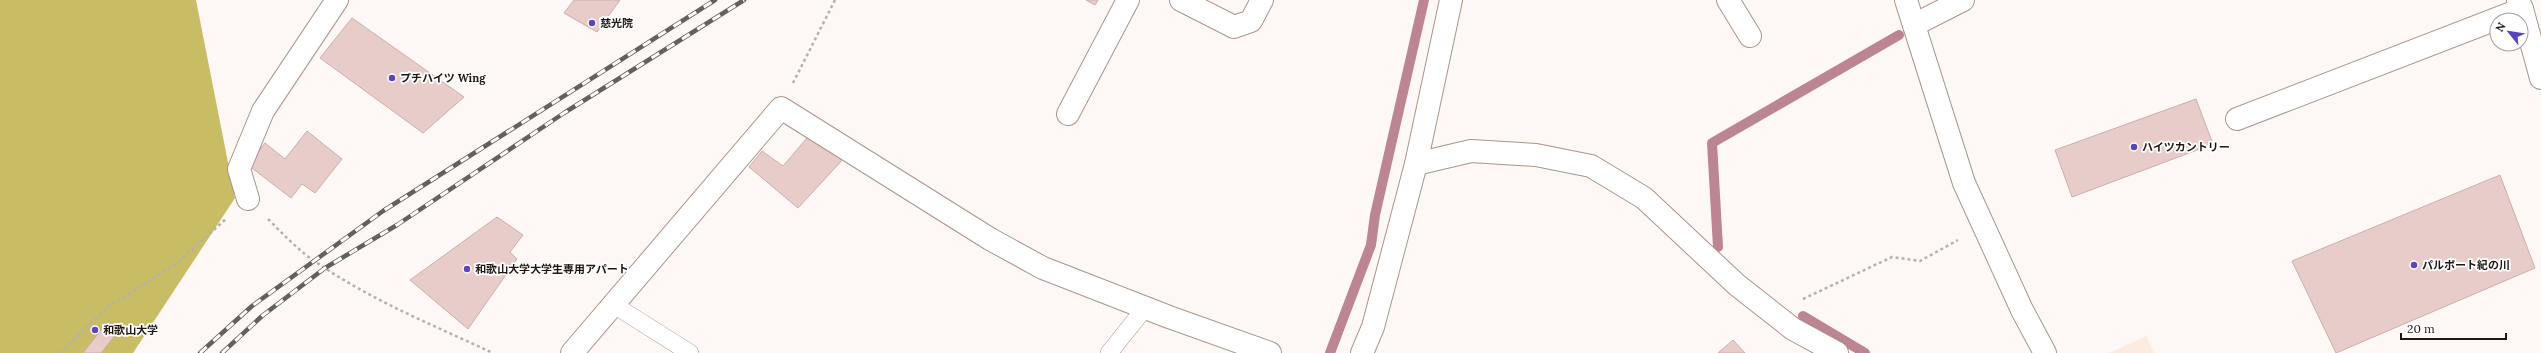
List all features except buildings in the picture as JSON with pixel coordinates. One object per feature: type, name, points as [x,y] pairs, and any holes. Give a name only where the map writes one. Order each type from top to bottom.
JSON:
[{"type":"street","points":[[248,199],[239,169],[263,111],[337,0]]},
{"type":"street","points":[[1068,114],[1128,0]]},
{"type":"street","points":[[1182,0],[1234,27],[1251,21],[1262,0]]},
{"type":"street","points":[[1362,353],[1373,327],[1416,164],[1451,0]]},
{"type":"street","points":[[1728,0],[1750,36]]},
{"type":"street","points":[[1906,0],[1964,183],[1983,226],[2045,353]]},
{"type":"street","points":[[1914,25],[1963,0]]},
{"type":"street","points":[[2237,119],[2520,4],[2541,78]]},
{"type":"street","points":[[572,353],[780,108],[990,239],[1044,268],[1145,308],[1270,353]]},
{"type":"street","points":[[1416,164],[1471,151],[1536,155],[1591,166],[1644,198],[1737,285],[1793,329],[1833,352]]},
{"type":"lane","points":[[614,305],[690,353]]},
{"type":"lane","points":[[1109,353],[1145,308]]},
{"type":"path","points":[[780,108],[836,0]]},
{"type":"path","points":[[60,353],[108,307],[177,263],[248,199],[292,244],[325,268],[367,293],[493,353]]},
{"type":"path","points":[[1773,312],[1892,257],[1920,261],[1983,226]]},
{"type":"shaded area","points":[[0,0],[196,0],[235,198],[133,353],[0,353]]},
{"type":"shaded area","points":[[2146,336],[2154,353],[2109,353]]},
{"type":"waterway","points":[[1330,353],[1371,245],[1375,215],[1424,0]]},
{"type":"waterway","points":[[1718,247],[1712,143],[1899,35]]},
{"type":"waterway","points":[[1803,316],[1865,353]]},
{"type":"railway","points":[[200,353],[252,306],[383,211],[715,0]]},
{"type":"railway","points":[[222,353],[262,316],[325,268],[397,225],[564,113],[744,0]]},
{"type":"place","name":"慈光院","points":[[592,23]]},
{"type":"place","name":"プチハイツ Wing","points":[[392,78]]},
{"type":"place","name":"ハイツカントリー","points":[[2134,147]]},
{"type":"place","name":"パルポート紀の川","points":[[2414,265]]},
{"type":"place","name":"和歌山大学大学生専用アパート","points":[[467,269]]},
{"type":"place","name":"和歌山大学","points":[[95,330]]}]
